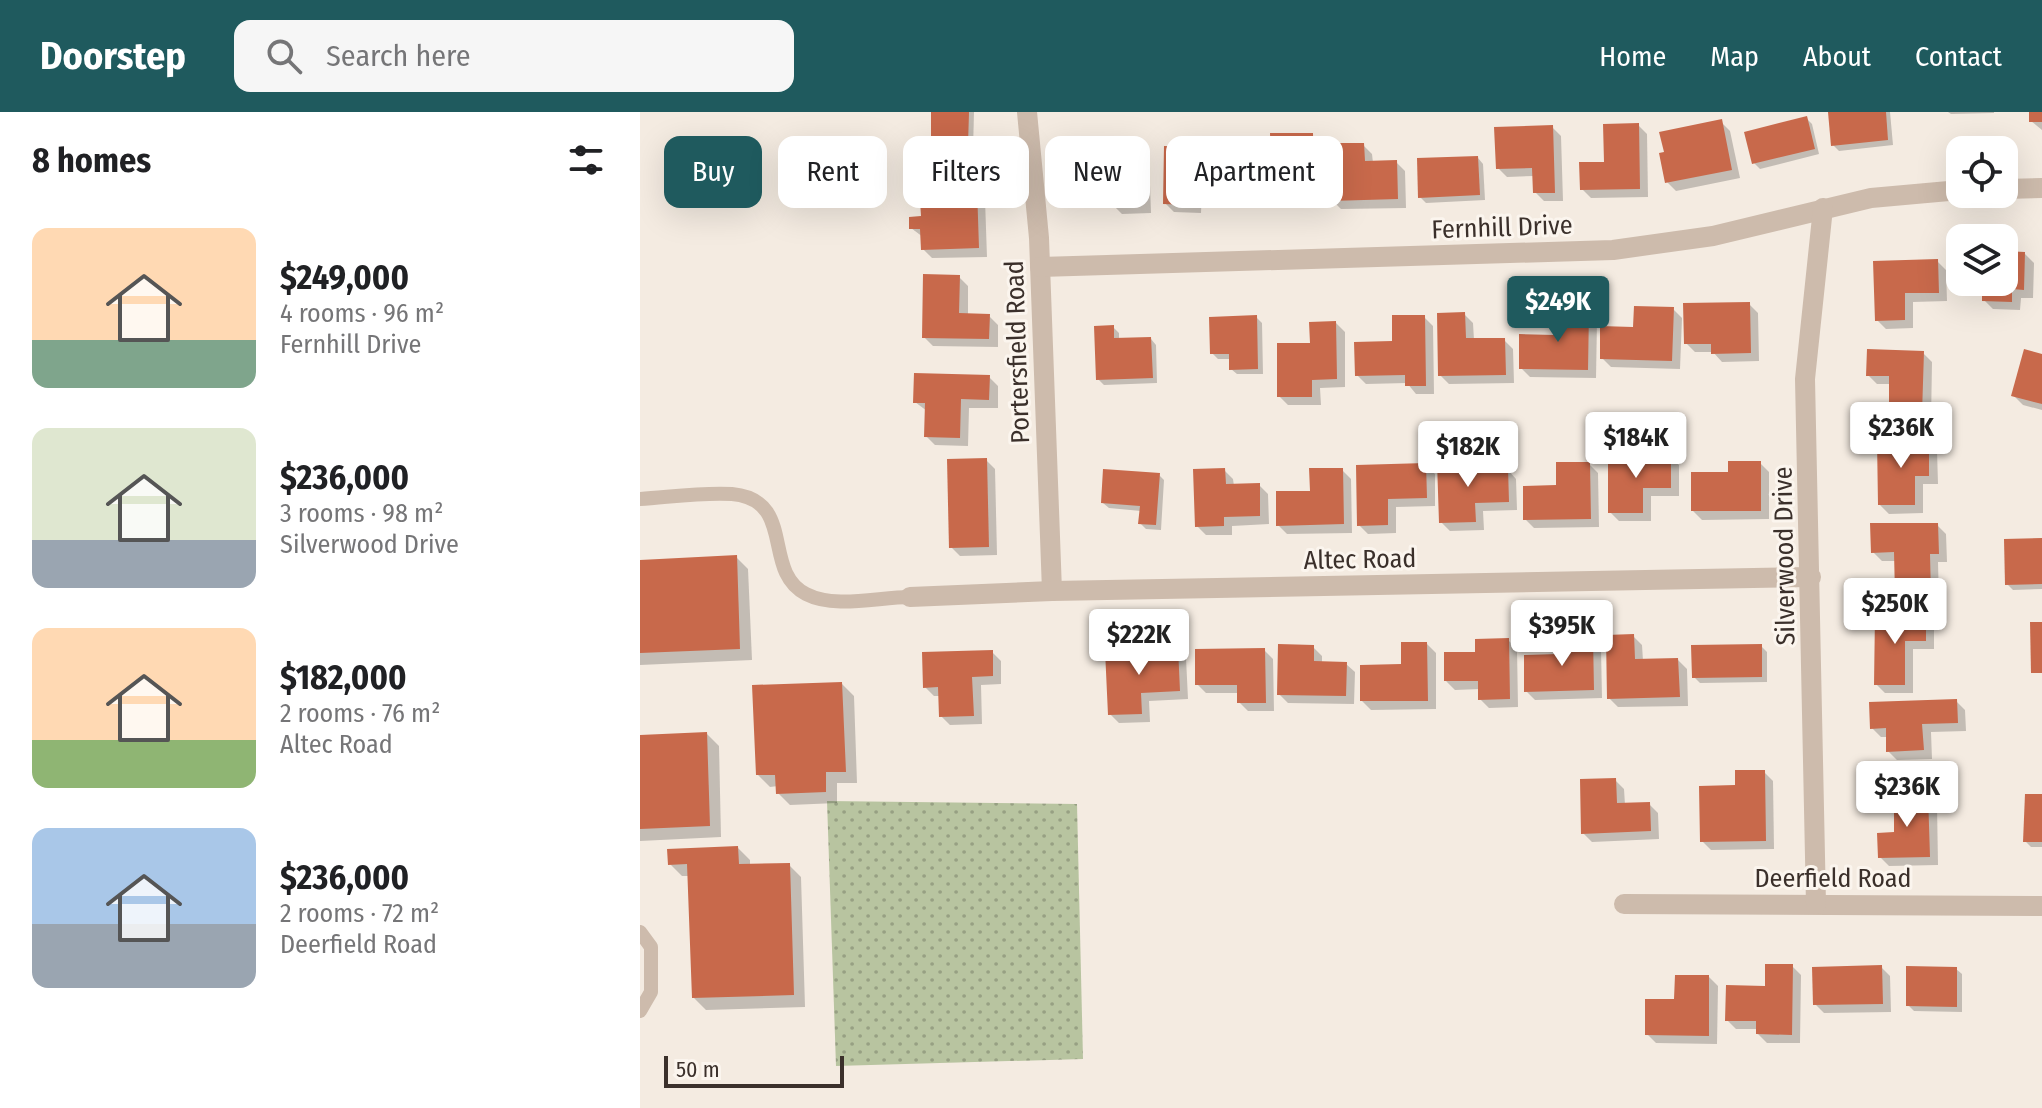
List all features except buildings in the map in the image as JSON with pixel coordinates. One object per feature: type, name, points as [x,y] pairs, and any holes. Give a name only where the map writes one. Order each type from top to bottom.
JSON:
[{"type":"street","name":"Portersfield Road","points":[[1027,112],[1040,267],[1052,591]]},
{"type":"street","points":[[2018,189],[2042,188]]},
{"type":"street","name":"Fernhill Drive","points":[[1040,267],[1613,250],[1713,236],[1871,198],[1946,191]]},
{"type":"street","name":"Silverwood Drive","points":[[1816,904],[1805,379],[1823,208]]},
{"type":"street","name":"Altec Road","points":[[910,597],[1052,591],[1811,577]]},
{"type":"street","name":"Deerfield Road","points":[[1624,904],[2042,906]]},
{"type":"lane","points":[[640,499],[733,494],[751,499],[770,513],[778,534],[781,563],[786,576],[804,593],[834,602],[910,597]]},
{"type":"lane","points":[[640,932],[651,947],[651,992],[640,1011]]},
{"type":"green space","points":[[827,801],[1077,804],[1083,1059],[836,1066]]}]
